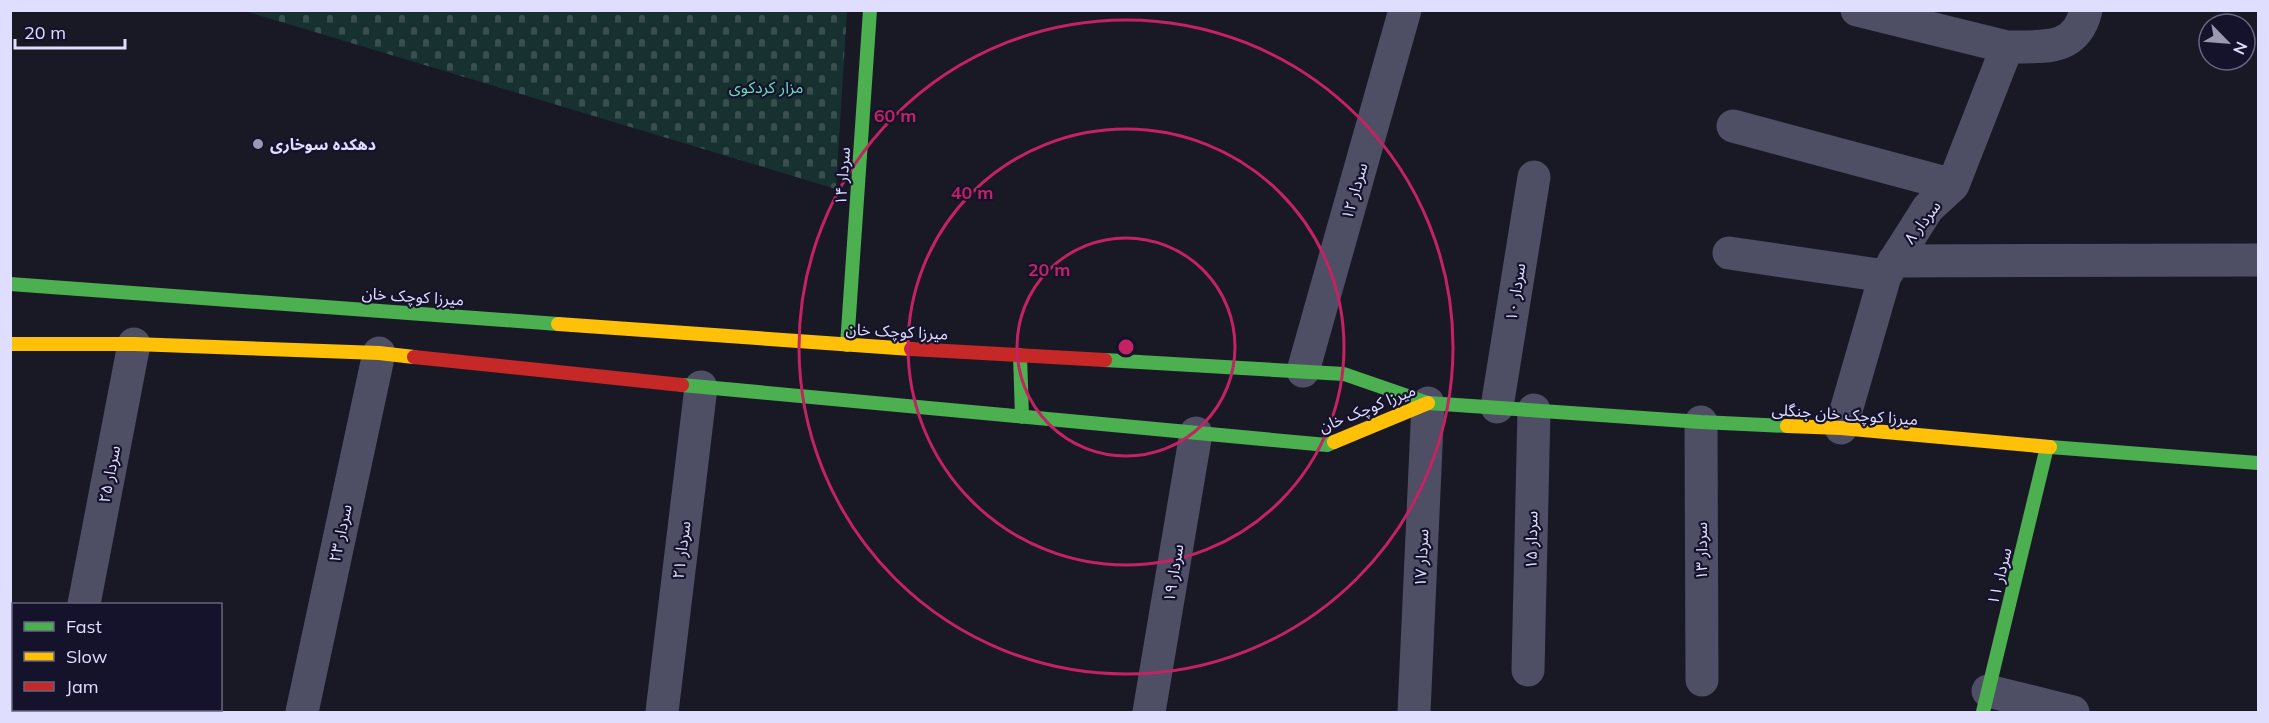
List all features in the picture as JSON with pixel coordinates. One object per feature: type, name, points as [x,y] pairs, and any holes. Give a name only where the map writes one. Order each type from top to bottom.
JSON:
[{"type":"main road","name":"سردار ۱۴","points":[[848,345],[870,10]]},
{"type":"main road","name":"میرزا کوچک خان","points":[[10,284],[848,345],[1344,374],[1428,403]]},
{"type":"main road","name":"میرزا کوچک خان","points":[[10,344],[134,344],[379,353],[701,387],[1327,445],[1428,403]]},
{"type":"main road","points":[[1020,355],[1023,417]]},
{"type":"main road","name":"میرزا کوچک خان جنگلی","points":[[1428,403],[1701,422],[1841,428],[2259,463]]},
{"type":"main road","name":"سردار ۱۱","points":[[1986,702],[2047,447]]},
{"type":"street","name":"سردار ۱۲","points":[[1303,371],[1405,10]]},
{"type":"street","points":[[1857,10],[1902,16],[2007,47],[2058,45],[2073,37],[2083,22],[2086,10]]},
{"type":"street","name":"سردار ۸","points":[[1841,428],[1890,268],[1928,208],[1953,185],[2007,47]]},
{"type":"street","points":[[1733,126],[1953,185]]},
{"type":"street","name":"سردار ۱۰","points":[[1497,407],[1534,177]]},
{"type":"street","points":[[1729,253],[1890,268],[2259,260]]},
{"type":"street","name":"سردار ۲۵","points":[[84,603],[134,344]]},
{"type":"street","name":"سردار ۲۳","points":[[302,712],[379,353]]},
{"type":"street","name":"سردار ۲۱","points":[[662,712],[701,387]]},
{"type":"street","name":"سردار ۱۷","points":[[1414,712],[1428,403]]},
{"type":"street","name":"سردار ۱۵","points":[[1528,670],[1534,410]]},
{"type":"street","name":"سردار ۱۳","points":[[1701,422],[1702,680]]},
{"type":"street","name":"سردار ۱۹","points":[[1149,712],[1196,433]]},
{"type":"street","points":[[1986,702],[2073,712]]},
{"type":"green space","name":"مزار کردکوی","points":[[245,11],[847,11],[836,189]]},
{"type":"traffic: fast","points":[[847,345],[870,10]]},
{"type":"traffic: fast","points":[[10,284],[558,324]]},
{"type":"traffic: fast","points":[[1020,355],[1022,417]]},
{"type":"traffic: fast","points":[[1105,360],[1344,374],[1428,403],[1787,426]]},
{"type":"traffic: fast","points":[[682,385],[1327,445],[1334,442]]},
{"type":"traffic: fast","points":[[1983,712],[2047,447]]},
{"type":"traffic: fast","points":[[2050,447],[2258,463]]},
{"type":"traffic: slow","points":[[558,324],[911,349]]},
{"type":"traffic: slow","points":[[10,344],[134,344],[379,353],[414,357]]},
{"type":"traffic: slow","points":[[1334,442],[1428,403]]},
{"type":"traffic: slow","points":[[1787,426],[1841,428],[2050,447]]},
{"type":"traffic: jam","points":[[911,349],[1105,360]]},
{"type":"traffic: jam","points":[[414,357],[682,385]]},
{"type":"place","name":"دهکده سوخاری","points":[[258,144]]}]
